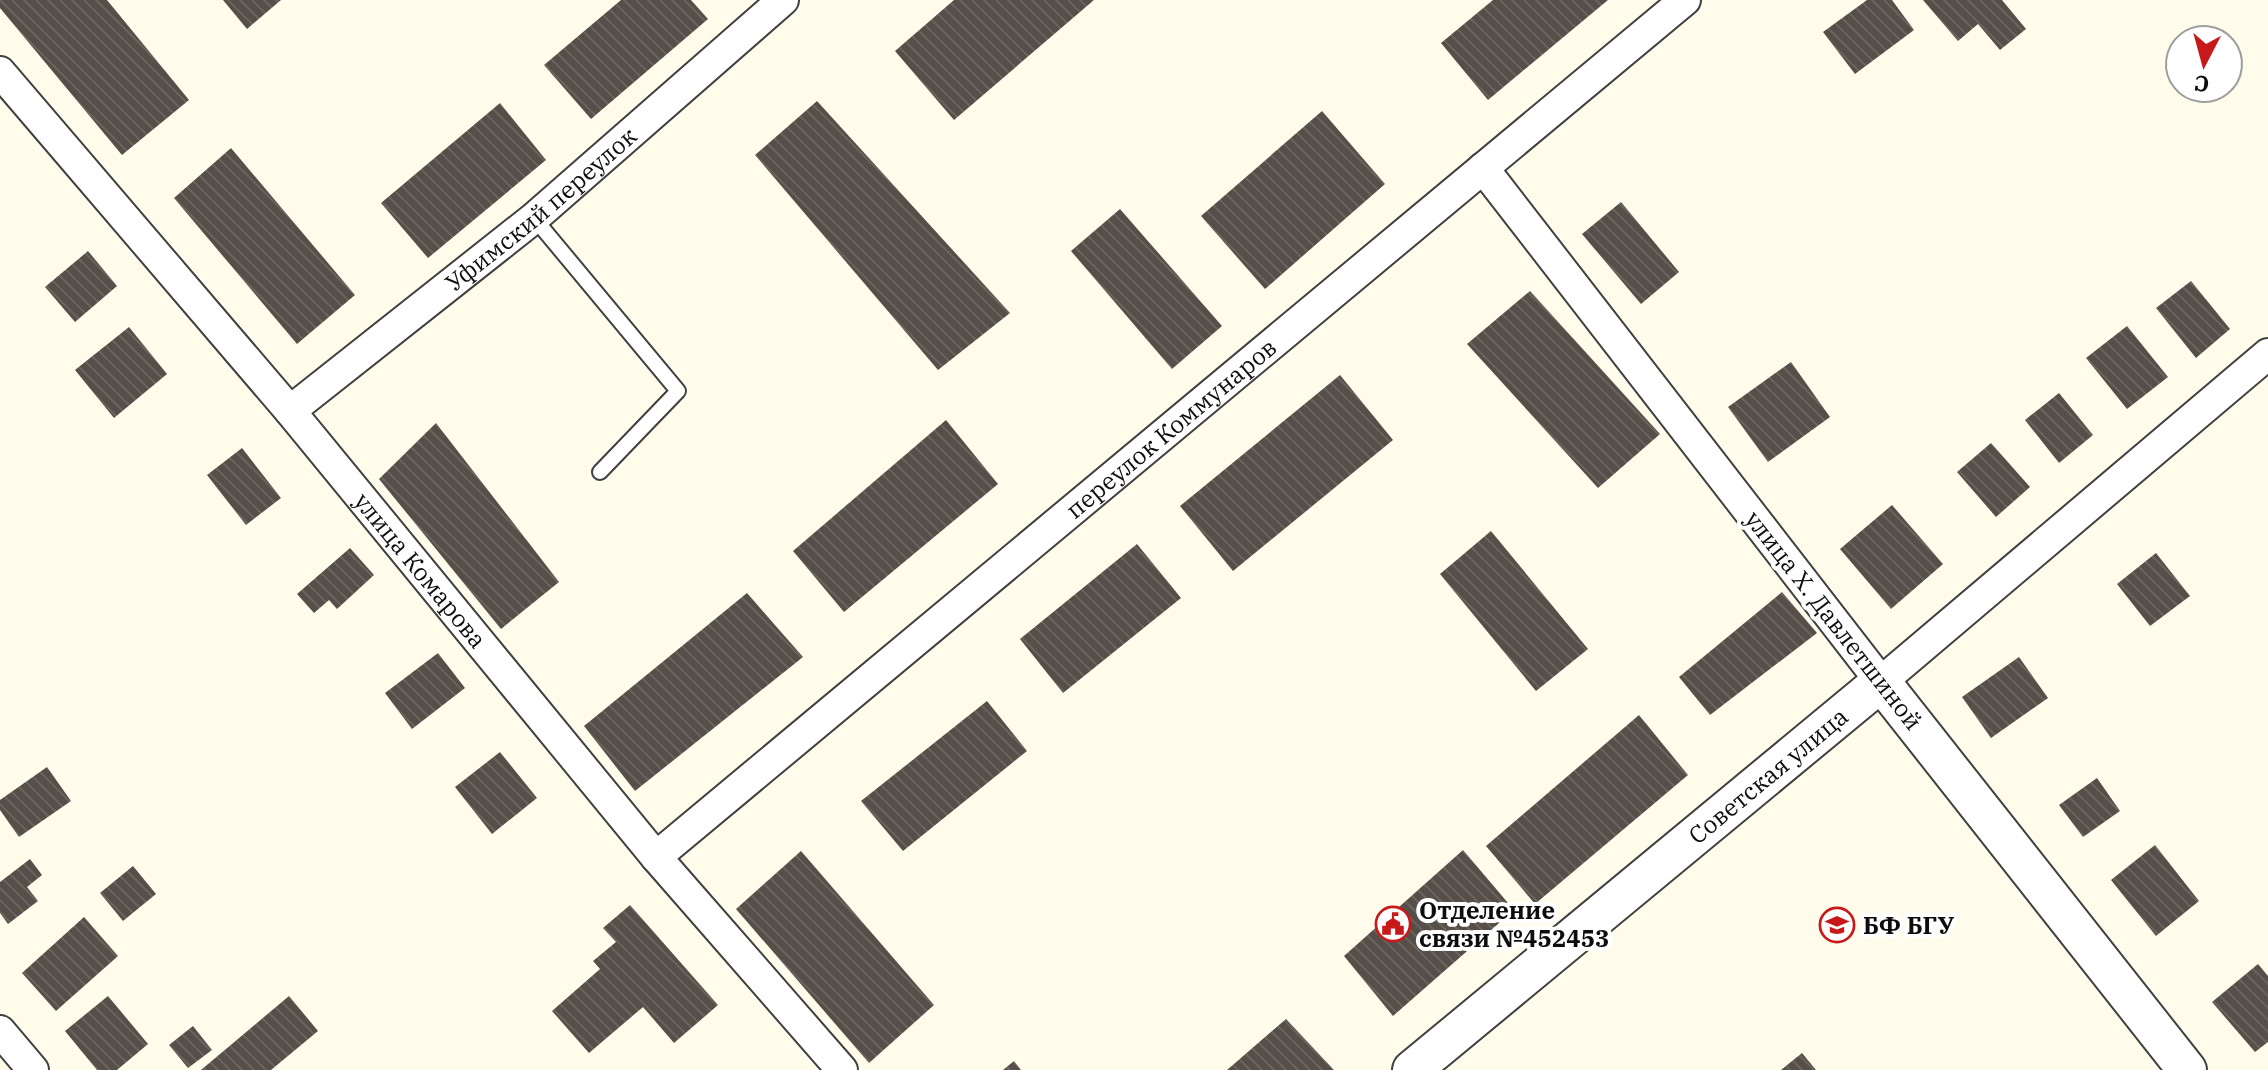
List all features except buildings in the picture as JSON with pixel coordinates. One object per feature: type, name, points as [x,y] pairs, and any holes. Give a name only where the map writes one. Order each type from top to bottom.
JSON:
[{"type":"street","name":"Уфимский переулок","points":[[290,411],[534,218],[783,0]]},
{"type":"street","name":"переулок Коммунаров","points":[[656,857],[1685,0]]},
{"type":"street","name":"улица Комарова","points":[[0,72],[290,411],[656,857],[842,1070]]},
{"type":"street","name":"улица Х. Давлетшиной","points":[[1483,168],[1881,682],[2187,1070]]},
{"type":"street","name":"Советская улица","points":[[1412,1070],[1881,682],[2268,354]]},
{"type":"street","points":[[0,1031],[33,1070]]},
{"type":"lane","points":[[534,218],[678,391],[600,472]]},
{"type":"place","name":"Отделение связи №452453","points":[[1393,924]]},
{"type":"place","name":"БФ БГУ","points":[[1837,925]]}]
